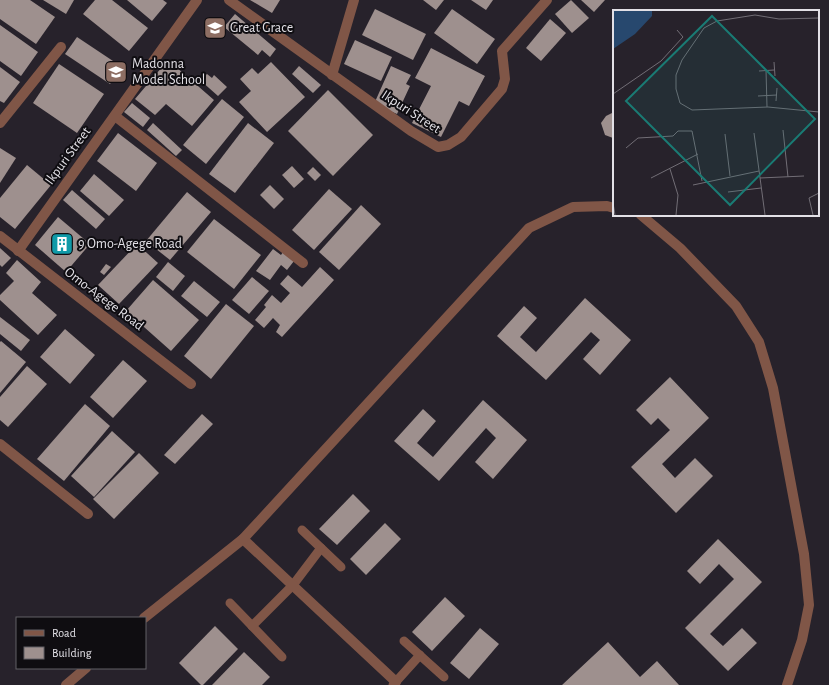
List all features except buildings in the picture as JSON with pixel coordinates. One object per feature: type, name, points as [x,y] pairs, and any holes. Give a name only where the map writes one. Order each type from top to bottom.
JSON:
[{"type":"street","name":"Ikpuri Street","points":[[18,251],[197,0]]},
{"type":"street","name":"Ikpuri Street","points":[[229,0],[411,131],[438,147],[448,145],[461,137],[502,89],[505,79],[502,51],[546,0]]},
{"type":"street","points":[[332,75],[354,0]]},
{"type":"street","points":[[0,123],[61,47]]},
{"type":"street","points":[[115,116],[304,262]]},
{"type":"street","points":[[145,617],[243,539],[529,228],[573,207],[607,206],[613,208]]},
{"type":"street","points":[[641,216],[680,248],[736,306],[759,342],[773,388],[804,554],[810,605],[802,640],[787,685]]},
{"type":"street","name":"Omo-Agege Road","points":[[0,236],[191,384]]},
{"type":"street","points":[[0,444],[88,514]]},
{"type":"street","points":[[243,539],[293,585],[394,684]]},
{"type":"street","points":[[66,685],[85,669]]},
{"type":"lane","points":[[302,530],[341,567]]},
{"type":"lane","points":[[252,626],[293,585],[321,548]]},
{"type":"lane","points":[[230,603],[282,657]]},
{"type":"lane","points":[[404,641],[444,677]]},
{"type":"lane","points":[[394,684],[420,655]]},
{"type":"place","name":"Great Grace","points":[[215,28]]},
{"type":"place","name":"Madonna Model School","points":[[116,72]]},
{"type":"place","name":"9 Omo-Agege Road","points":[[62,244]]}]
